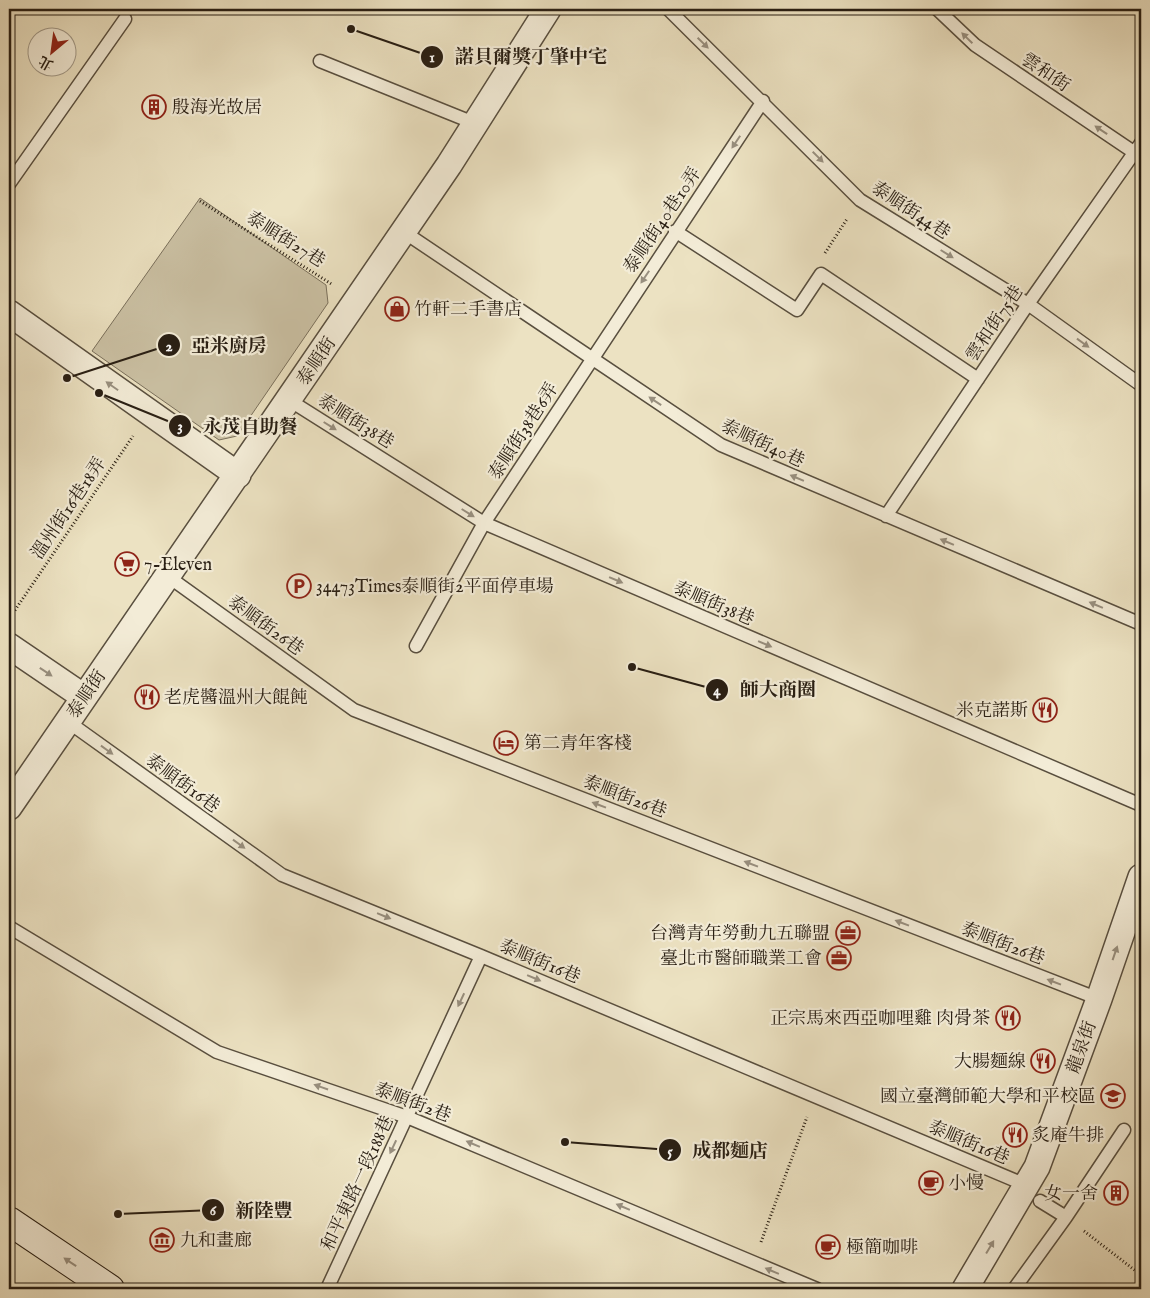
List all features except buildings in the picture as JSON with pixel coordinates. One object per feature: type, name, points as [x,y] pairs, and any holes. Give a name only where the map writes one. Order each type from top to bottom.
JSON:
[{"type":"main road","points":[[9,1221],[110,1289]]},
{"type":"street","name":"泰順街","points":[[9,807],[166,575],[238,475],[404,232],[548,9]]},
{"type":"street","points":[[9,313],[238,475]]},
{"type":"street","points":[[9,646],[84,697]]},
{"type":"street","name":"龍泉街","points":[[965,1289],[1033,1193],[1037,1167],[1099,1000],[1141,877]]},
{"type":"lane","name":"泰順街44巷","points":[[668,9],[763,101],[860,200],[1028,304],[1141,385]]},
{"type":"lane","name":"雲和街","points":[[937,9],[975,45],[1139,151]]},
{"type":"lane","points":[[9,184],[125,19]]},
{"type":"lane","points":[[320,61],[474,123]]},
{"type":"lane","name":"泰順街40巷10弄","points":[[591,358],[763,101]]},
{"type":"lane","name":"雲和街75巷","points":[[886,516],[1028,304],[1139,151]]},
{"type":"lane","points":[[675,231],[796,310],[821,274],[978,379]]},
{"type":"lane","name":"泰順街40巷","points":[[404,232],[721,445],[1141,624]]},
{"type":"lane","name":"泰順街38巷6弄","points":[[416,646],[484,523],[591,358]]},
{"type":"lane","name":"泰順街38巷","points":[[289,400],[484,523],[1141,805]]},
{"type":"lane","name":"泰順街26巷","points":[[166,575],[354,710],[1099,1000]]},
{"type":"lane","name":"泰順街16巷","points":[[67,721],[282,875],[815,1095],[1033,1193],[1066,1217]]},
{"type":"lane","name":"泰順街2巷","points":[[9,928],[216,1052],[407,1116],[817,1289]]},
{"type":"lane","name":"和平東路一段188巷","points":[[327,1289],[481,956]]},
{"type":"lane","points":[[1014,1289],[1066,1217],[1124,1130]]},
{"type":"path","points":[[821,274],[819,262],[860,200]]},
{"type":"path","name":"泰順街27巷","points":[[200,201],[357,300]]},
{"type":"path","name":"溫州街16巷18弄","points":[[9,620],[149,412]]},
{"type":"path","points":[[753,1262],[815,1095]]},
{"type":"path","points":[[1066,1217],[1141,1275]]},
{"type":"shaded area","points":[[200,198],[326,285],[328,303],[237,436],[219,440],[92,351]]},
{"type":"place","name":"諾貝爾獎丁肇中宅","points":[[351,29]]},
{"type":"place","name":"殷海光故居","points":[[154,107]]},
{"type":"place","name":"竹軒二手書店","points":[[397,309]]},
{"type":"place","name":"亞米廚房","points":[[67,378]]},
{"type":"place","name":"永茂自助餐","points":[[99,393]]},
{"type":"place","name":"7-Eleven","points":[[127,564]]},
{"type":"place","name":"34473Times泰順街2平面停車場","points":[[299,586]]},
{"type":"place","name":"師大商圈","points":[[632,667]]},
{"type":"place","name":"老虎醬溫州大餛飩","points":[[147,697]]},
{"type":"place","name":"米克諾斯","points":[[1045,710]]},
{"type":"place","name":"第二青年客棧","points":[[506,743]]},
{"type":"place","name":"台灣青年勞動九五聯盟","points":[[848,933]]},
{"type":"place","name":"臺北市醫師職業工會","points":[[839,958]]},
{"type":"place","name":"正宗馬來西亞咖哩雞 肉骨茶","points":[[1008,1018]]},
{"type":"place","name":"大腸麵線","points":[[1043,1061]]},
{"type":"place","name":"國立臺灣師範大學和平校區","points":[[1113,1096]]},
{"type":"place","name":"炙庵牛排","points":[[1015,1135]]},
{"type":"place","name":"成都麵店","points":[[565,1142]]},
{"type":"place","name":"小慢","points":[[931,1183]]},
{"type":"place","name":"女一舍","points":[[1116,1193]]},
{"type":"place","name":"新陸豐","points":[[118,1214]]},
{"type":"place","name":"九和畫廊","points":[[162,1240]]},
{"type":"place","name":"極簡咖啡","points":[[828,1247]]}]
